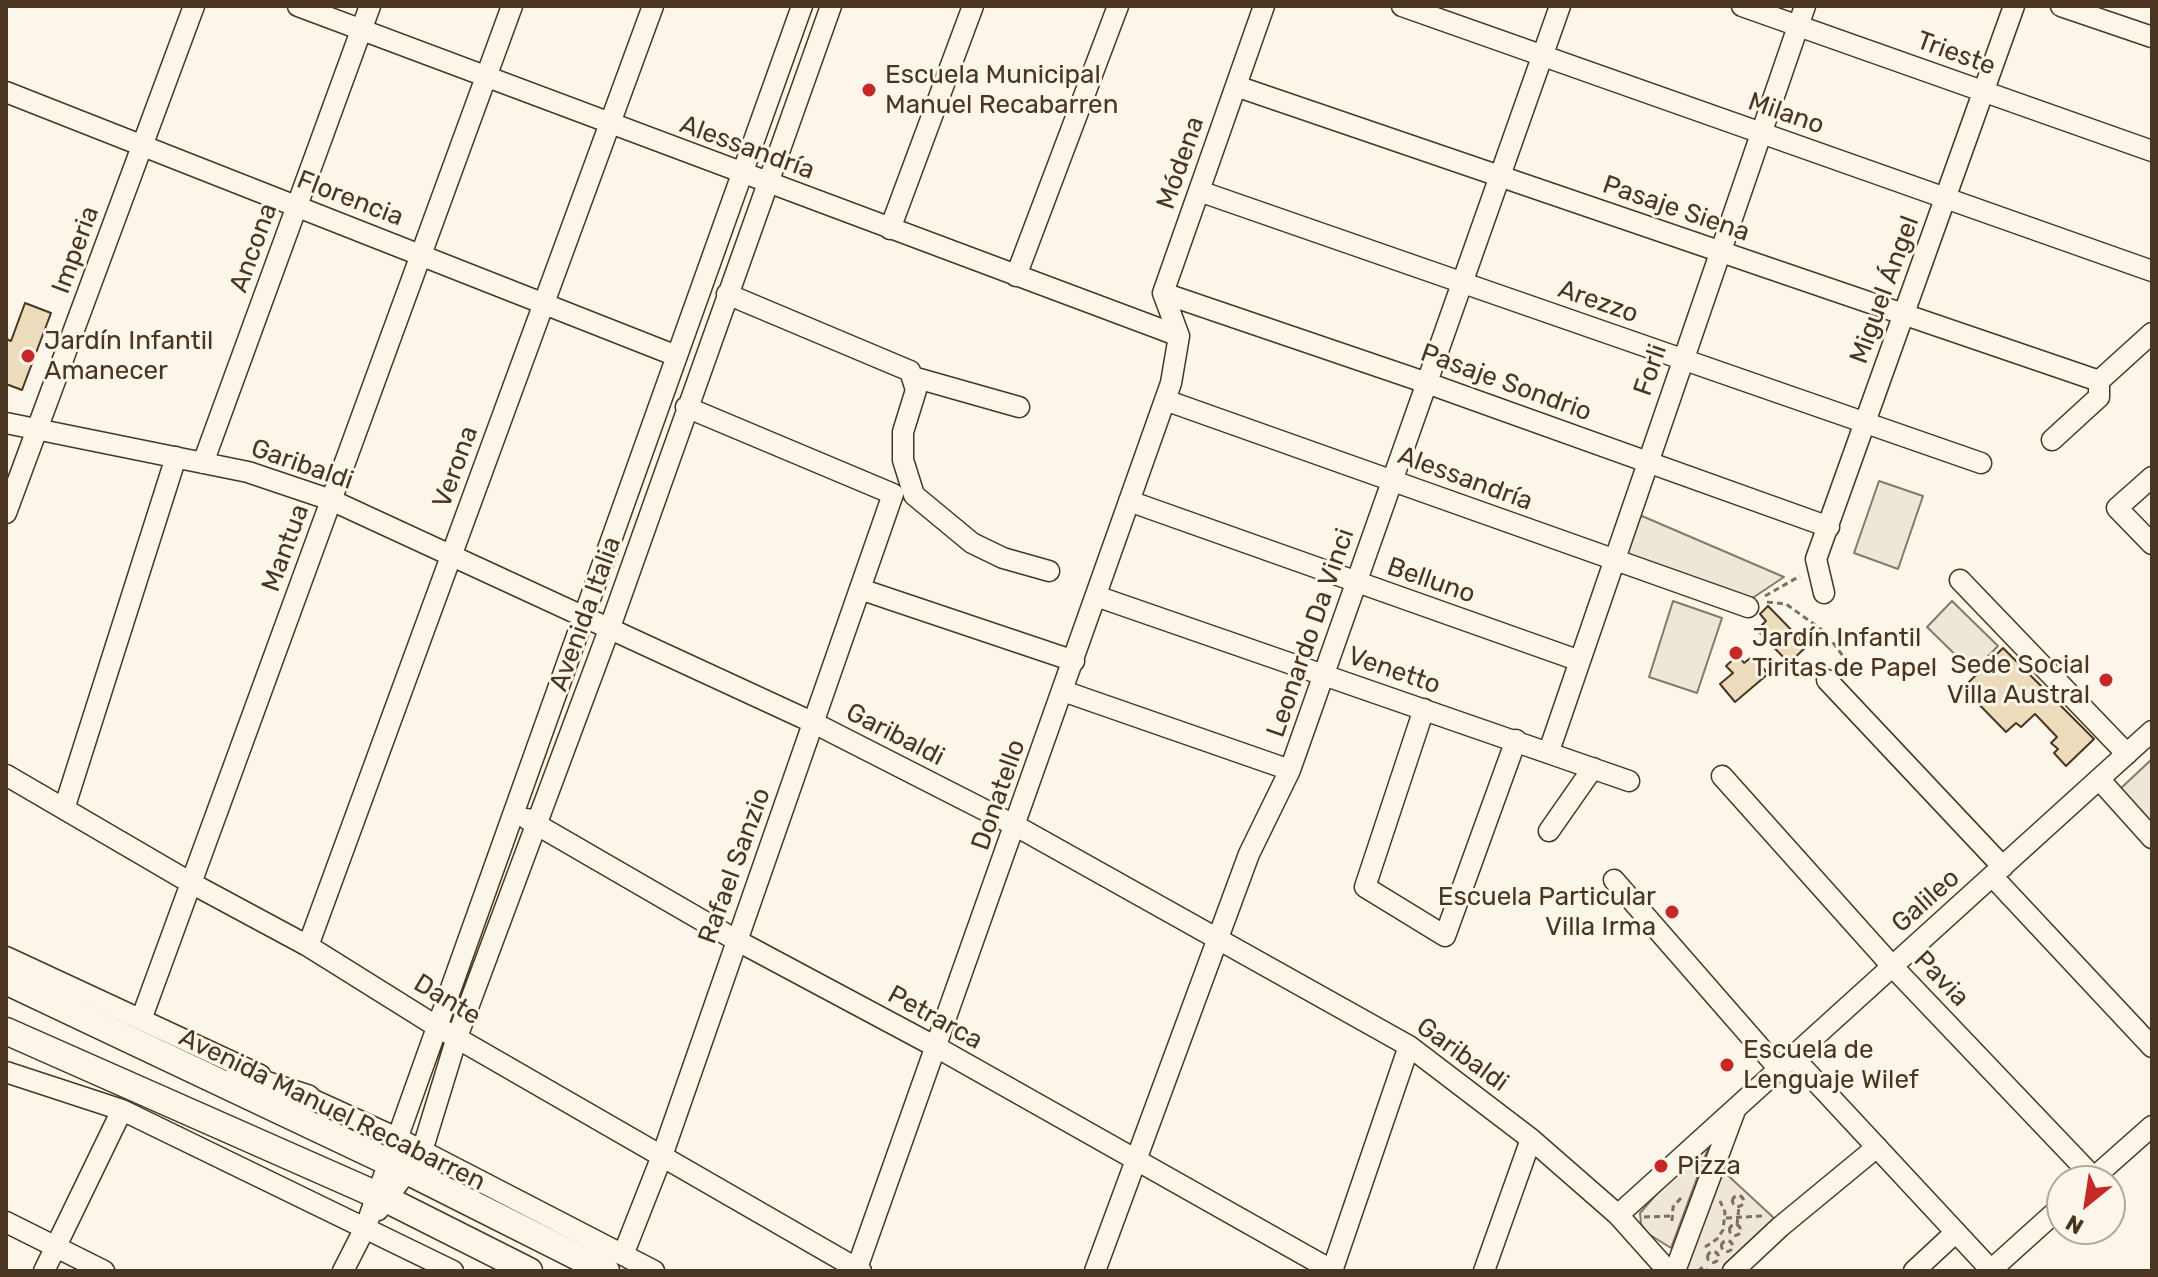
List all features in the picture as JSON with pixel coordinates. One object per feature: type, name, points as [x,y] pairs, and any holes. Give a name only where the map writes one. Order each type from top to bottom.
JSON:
[{"type":"main road","name":"Avenida Manuel Recabarren","points":[[6,981],[138,1030],[403,1155],[614,1263]]},
{"type":"main road","points":[[138,1030],[307,1098]]},
{"type":"main road","points":[[6,1031],[381,1197],[529,1271]]},
{"type":"street","name":"Imperia","points":[[6,513],[194,6]]},
{"type":"street","name":"Alessandría","points":[[298,6],[1179,336]]},
{"type":"street","name":"Ancona","points":[[203,463],[370,6]]},
{"type":"street","name":"Mantua","points":[[138,1030],[512,6]]},
{"type":"street","name":"Verona","points":[[308,946],[653,6]]},
{"type":"street","name":"Avenida Italia","points":[[403,1155],[436,1026],[674,355],[802,6]]},
{"type":"street","name":"Avenida Italia","points":[[343,1271],[403,1155],[457,1037],[610,627],[831,6]]},
{"type":"street","points":[[890,229],[973,6]]},
{"type":"street","points":[[1016,276],[1118,6]]},
{"type":"street","name":"Módena","points":[[1163,293],[1264,6]]},
{"type":"street","name":"Milano","points":[[1402,6],[2152,271]]},
{"type":"street","name":"Leonardo Da Vinci","points":[[1095,1271],[1249,854],[1290,770],[1560,6]]},
{"type":"street","name":"Trieste","points":[[1742,6],[2152,151]]},
{"type":"street","name":"Forli","points":[[1549,751],[1805,6]]},
{"type":"street","name":"Miguel Ángel","points":[[1824,593],[1816,559],[2014,6]]},
{"type":"street","points":[[2061,6],[2152,37]]},
{"type":"street","name":"Pasaje Siena","points":[[1236,86],[2099,381]]},
{"type":"street","name":"Florencia","points":[[6,92],[674,355]]},
{"type":"street","name":"Arezzo","points":[[1199,191],[1981,463]]},
{"type":"street","points":[[1163,293],[1179,336]]},
{"type":"street","name":"Pasaje Sondrio","points":[[1163,293],[1427,383],[1829,527]]},
{"type":"street","points":[[727,294],[899,365],[913,377],[1019,407]]},
{"type":"street","points":[[2052,440],[2099,397],[2099,381],[2152,333]]},
{"type":"street","name":"Donatello","points":[[858,1270],[1165,400],[1176,366],[1179,336]]},
{"type":"street","points":[[913,377],[916,390],[902,446],[914,495],[972,543],[1003,558],[1049,571]]},
{"type":"street","name":"Alessandría","points":[[1165,400],[1748,607]]},
{"type":"street","name":"Rafael Sanzio","points":[[614,1263],[662,1156],[893,494],[686,407]]},
{"type":"street","name":"Garibaldi","points":[[6,423],[260,476],[331,500],[814,723],[1016,826],[1409,1046],[1531,1139],[1618,1215],[1668,1271]]},
{"type":"street","points":[[64,809],[176,457]]},
{"type":"street","points":[[2152,477],[2117,508],[2152,544]]},
{"type":"street","name":"Belluno","points":[[1129,501],[1580,661]]},
{"type":"street","points":[[1960,580],[2127,754]]},
{"type":"street","points":[[860,589],[1074,661]]},
{"type":"street","name":"Venetto","points":[[1096,596],[1629,781]]},
{"type":"street","points":[[1827,680],[2152,1047]]},
{"type":"street","points":[[1063,691],[1290,770]]},
{"type":"street","points":[[1424,709],[1365,887],[1445,936],[1516,740]]},
{"type":"street","name":"Galileo","points":[[1618,1215],[2152,731]]},
{"type":"street","points":[[1549,831],[1593,768]]},
{"type":"street","name":"Dante","points":[[6,775],[191,883],[308,946],[436,1026],[858,1270]]},
{"type":"street","name":"Pavia","points":[[1722,776],[1892,966],[2079,1165]]},
{"type":"street","points":[[2099,779],[2152,838]]},
{"type":"street","name":"Petrarca","points":[[512,812],[538,824],[736,940],[938,1048],[1135,1162],[1333,1271]]},
{"type":"street","points":[[1614,880],[1786,1063],[1877,1147],[1991,1271],[2046,1221]]},
{"type":"street","name":"Avenida Manuel Recabarren","points":[[6,957],[138,1030]]},
{"type":"street","points":[[1333,1271],[1409,1046]]},
{"type":"street","points":[[6,1072],[122,1110],[366,1226],[445,1269]]},
{"type":"street","name":"Avenida Manuel Recabarren","points":[[307,1098],[403,1155]]},
{"type":"street","name":"Galileo","points":[[1675,1271],[1735,1109]]},
{"type":"street","points":[[44,1271],[122,1110]]},
{"type":"street","points":[[2108,1165],[2152,1126]]},
{"type":"street","points":[[1484,1271],[1531,1139]]},
{"type":"street","points":[[1733,1271],[1877,1147]]},
{"type":"street","points":[[6,1222],[104,1271]]},
{"type":"street","points":[[1914,1271],[1956,1232]]},
{"type":"street","name":"Avenida Manuel Recabarren","points":[[614,1263],[654,1271]]},
{"type":"path","points":[[1748,607],[1795,576],[1818,572]]},
{"type":"path","points":[[1748,607],[1770,602],[1786,604],[1825,632],[1850,667],[1851,682],[1842,695]]},
{"type":"path","points":[[1680,1217],[1675,1228],[1672,1216],[1678,1200],[1689,1194],[1685,1205]]},
{"type":"path","points":[[1697,1249],[1717,1239],[1726,1218],[1715,1195]]},
{"type":"path","points":[[1737,1225],[1741,1217],[1739,1206]]},
{"type":"path","points":[[1649,1208],[1644,1219],[1672,1216]]},
{"type":"path","points":[[1726,1218],[1773,1216]]},
{"type":"path","points":[[1717,1239],[1722,1244]]},
{"type":"path","points":[[1698,1271],[1703,1267],[1708,1271]]},
{"type":"shaded area","points":[[1879,481],[1923,496],[1898,569],[1854,553]]},
{"type":"shaded area","points":[[1635,513],[1784,577],[1748,601],[1620,556]]},
{"type":"shaded area","points":[[1673,601],[1722,618],[1697,693],[1649,677]]},
{"type":"shaded area","points":[[1952,601],[1998,646],[1973,672],[1927,627]]},
{"type":"shaded area","points":[[2152,759],[2152,825],[2120,789]]},
{"type":"shaded area","points":[[1704,1140],[1710,1143],[1671,1248],[1647,1233],[1641,1224],[1640,1213]]},
{"type":"shaded area","points":[[1721,1169],[1775,1219],[1726,1271],[1684,1271]]},
{"type":"building","points":[[25,303],[51,313],[22,390],[6,384],[6,339],[11,341]]},
{"type":"building","points":[[1768,606],[1807,646],[1789,663],[1757,630],[1766,621],[1760,614]]},
{"type":"building","points":[[2003,648],[2094,739],[2066,766],[2054,753],[2058,749],[2051,743],[2057,737],[2035,714],[2021,727],[2016,723],[2006,732],[1963,688]]},
{"type":"building","points":[[1738,655],[1744,663],[1753,656],[1768,674],[1735,702],[1720,684],[1733,673],[1726,666]]},
{"type":"place","name":"Escuela Municipal Manuel Recabarren","points":[[869,90]]},
{"type":"place","name":"Jardín Infantil Amanecer","points":[[28,356]]},
{"type":"place","name":"Jardín Infantil Tiritas de Papel","points":[[1736,653]]},
{"type":"place","name":"Sede Social Villa Austral","points":[[2106,680]]},
{"type":"place","name":"Escuela Particular Villa Irma","points":[[1672,912]]},
{"type":"place","name":"Escuela de Lenguaje Wilef","points":[[1727,1065]]},
{"type":"place","name":"Pizza","points":[[1661,1166]]}]
